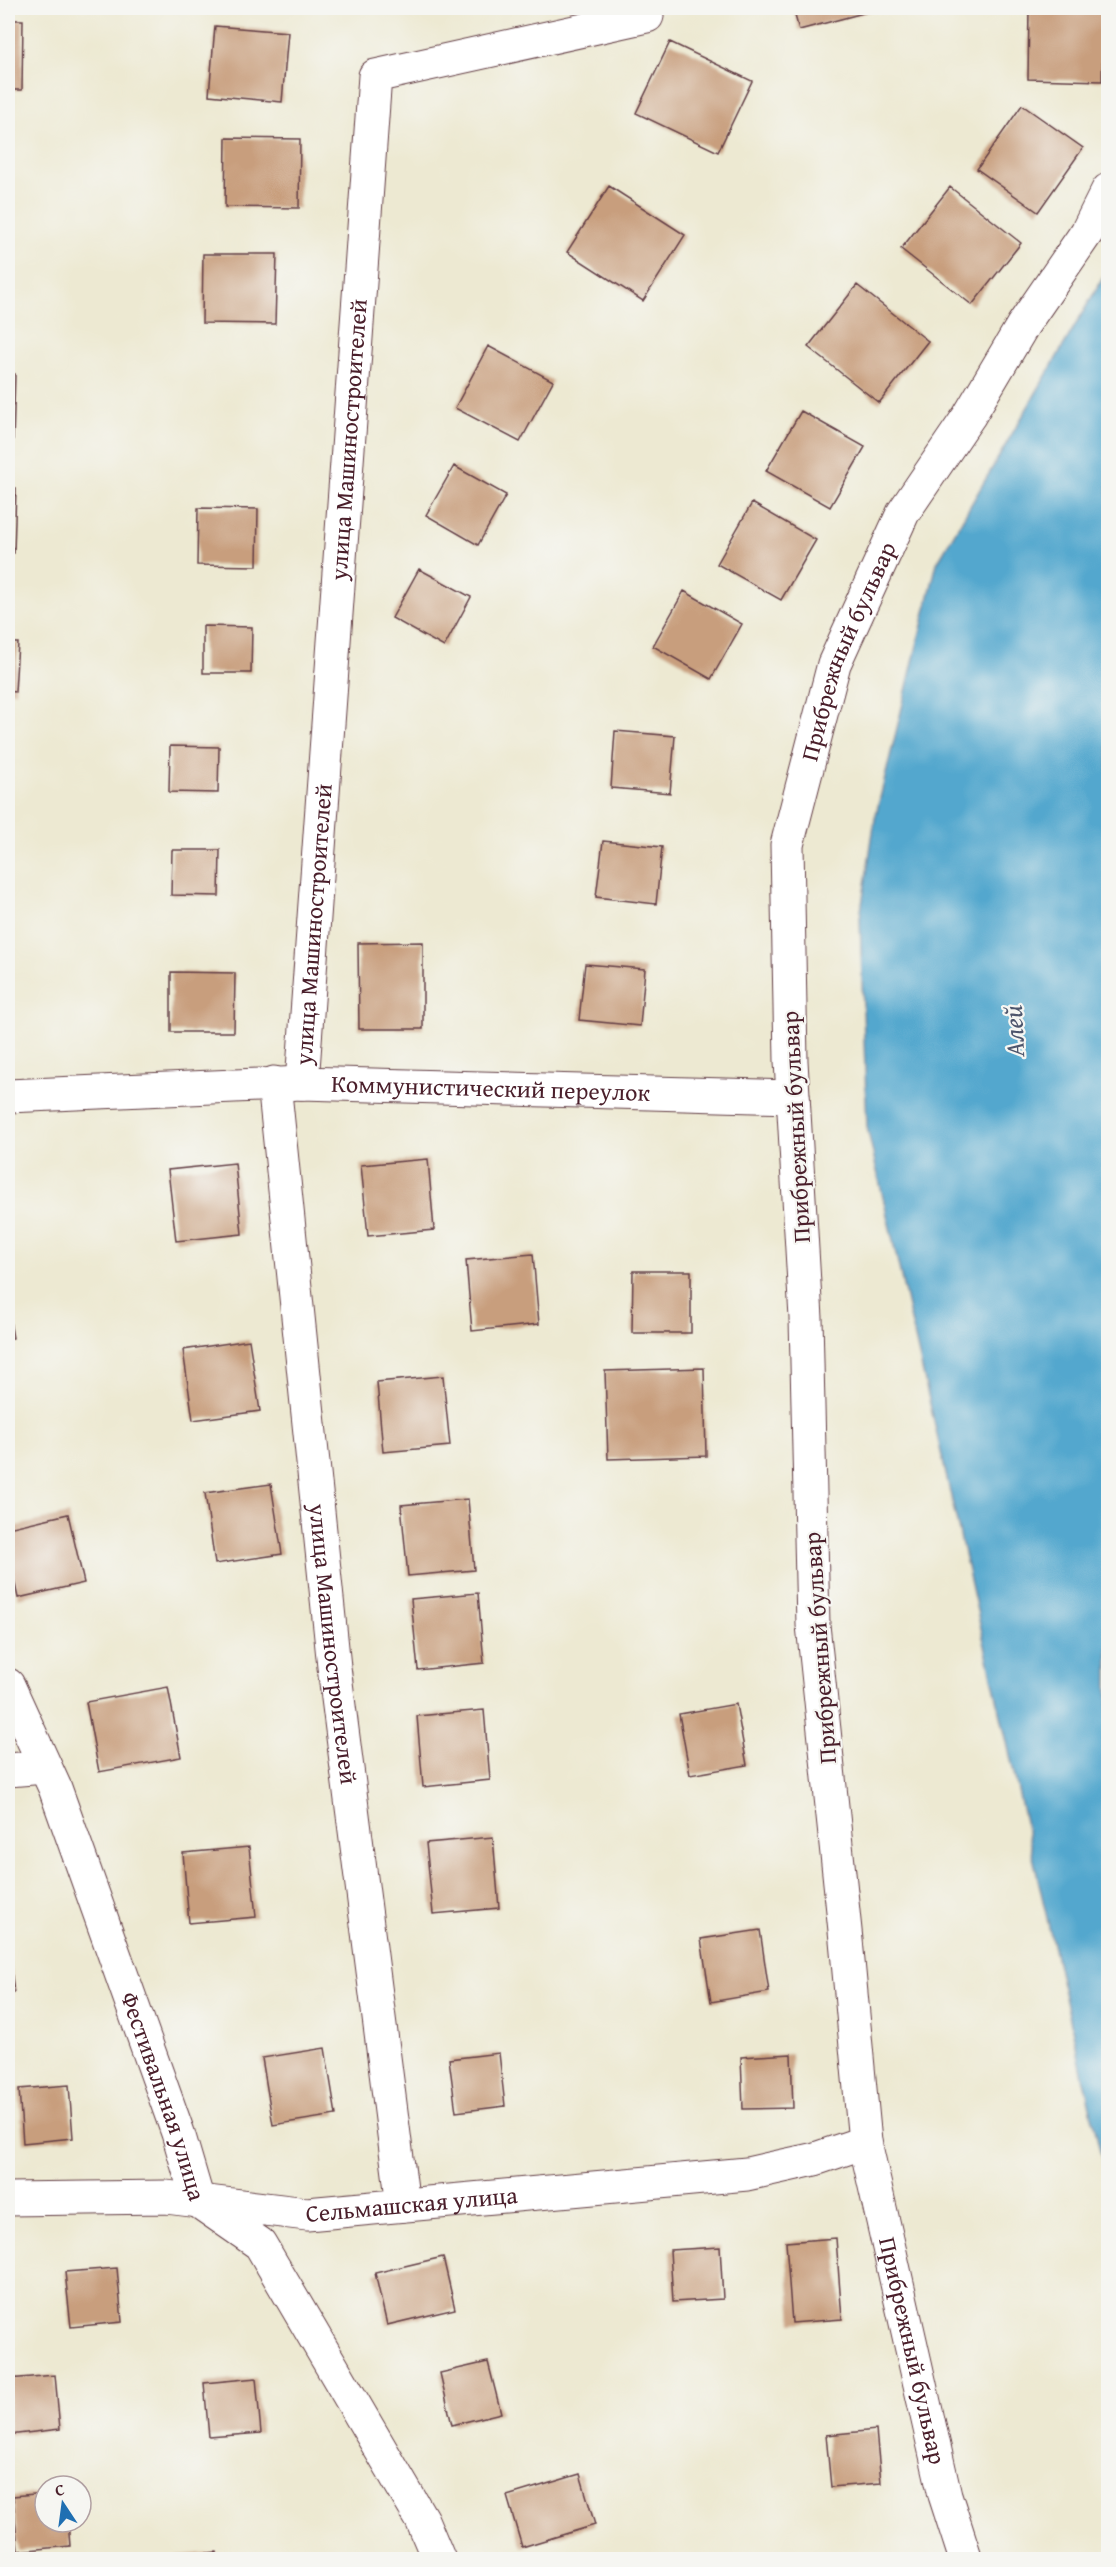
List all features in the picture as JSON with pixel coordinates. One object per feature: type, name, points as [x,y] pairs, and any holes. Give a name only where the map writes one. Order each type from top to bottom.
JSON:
[{"type":"street","name":"улица Машиностроителей","points":[[403,2205],[334,1667],[288,1083],[375,76],[647,16]]},
{"type":"street","name":"Прибрежный бульвар","points":[[966,2559],[945,2495],[865,2142],[813,1625],[806,1318],[793,1097],[787,845],[834,664],[903,513],[969,416],[1023,325],[1088,232],[1108,190]]},
{"type":"street","name":"Коммунистический переулок","points":[[8,1096],[288,1083],[793,1097]]},
{"type":"street","name":"Фестивальная улица","points":[[8,1685],[45,1767],[178,2133],[198,2201],[260,2244],[422,2520],[439,2559]]},
{"type":"street","points":[[8,1770],[45,1767]]},
{"type":"street","name":"Сельмашская улица","points":[[8,2199],[166,2197],[307,2214],[747,2174],[815,2159],[865,2142]]},
{"type":"water","name":"Алей","points":[[1108,269],[1108,2186],[867,1127],[860,918],[875,819],[937,563]]},
{"type":"building","points":[[793,8],[870,8],[871,11],[799,30]]},
{"type":"building","points":[[1029,8],[1104,8],[1102,81],[1028,79]]},
{"type":"building","points":[[8,20],[23,20],[22,90],[8,90]]},
{"type":"building","points":[[215,26],[288,32],[282,102],[209,95]]},
{"type":"building","points":[[670,42],[752,81],[718,152],[636,113]]},
{"type":"building","points":[[1022,105],[1083,148],[1038,212],[977,169]]},
{"type":"building","points":[[226,138],[300,139],[299,208],[225,207]]},
{"type":"building","points":[[609,186],[685,235],[643,301],[567,252]]},
{"type":"building","points":[[950,187],[1021,243],[972,305],[901,249]]},
{"type":"building","points":[[203,254],[277,254],[275,324],[202,323]]},
{"type":"building","points":[[857,285],[928,341],[879,403],[808,347]]},
{"type":"building","points":[[488,346],[553,381],[520,442],[455,408]]},
{"type":"building","points":[[8,374],[15,374],[13,443],[8,443]]},
{"type":"building","points":[[801,411],[865,447],[830,507],[766,471]]},
{"type":"building","points":[[454,466],[506,495],[478,545],[426,515]]},
{"type":"building","points":[[8,488],[16,488],[14,553],[8,553]]},
{"type":"building","points":[[752,503],[816,540],[781,600],[717,564]]},
{"type":"building","points":[[198,508],[258,509],[257,566],[197,565]]},
{"type":"building","points":[[419,569],[471,597],[444,647],[392,618]]},
{"type":"building","points":[[684,591],[742,624],[711,679],[653,646]]},
{"type":"building","points":[[203,626],[252,627],[251,673],[203,673]]},
{"type":"building","points":[[8,643],[18,643],[15,692],[8,691]]},
{"type":"building","points":[[615,731],[675,736],[670,793],[611,788]]},
{"type":"building","points":[[170,746],[219,747],[218,793],[169,792]]},
{"type":"building","points":[[603,841],[662,847],[656,904],[596,897]]},
{"type":"building","points":[[172,850],[220,850],[219,896],[171,895]]},
{"type":"building","points":[[423,942],[423,1029],[359,1029],[358,943]]},
{"type":"building","points":[[585,964],[645,969],[640,1026],[579,1020]]},
{"type":"building","points":[[171,972],[235,973],[234,1032],[171,1032]]},
{"type":"building","points":[[428,1159],[434,1230],[368,1236],[361,1165]]},
{"type":"building","points":[[235,1163],[242,1234],[176,1241],[168,1170]]},
{"type":"building","points":[[533,1254],[539,1324],[472,1331],[466,1260]]},
{"type":"building","points":[[633,1271],[691,1271],[691,1333],[632,1333]]},
{"type":"building","points":[[8,1309],[13,1338],[8,1339]]},
{"type":"building","points":[[249,1340],[260,1411],[193,1420],[183,1350]]},
{"type":"building","points":[[704,1368],[706,1456],[608,1459],[605,1371]]},
{"type":"building","points":[[443,1376],[450,1446],[383,1452],[377,1382]]},
{"type":"building","points":[[271,1484],[282,1554],[215,1564],[205,1493]]},
{"type":"building","points":[[468,1499],[474,1570],[408,1576],[401,1505]]},
{"type":"building","points":[[68,1514],[84,1583],[18,1598],[8,1551],[8,1528]]},
{"type":"building","points":[[478,1593],[484,1663],[418,1670],[411,1599]]},
{"type":"building","points":[[168,1687],[181,1757],[99,1772],[86,1702]]},
{"type":"building","points":[[736,1704],[747,1765],[690,1775],[679,1714]]},
{"type":"building","points":[[484,1710],[490,1780],[423,1787],[417,1716]]},
{"type":"building","points":[[493,1837],[499,1908],[433,1914],[426,1843]]},
{"type":"building","points":[[249,1847],[256,1917],[189,1923],[183,1853]]},
{"type":"building","points":[[760,1930],[769,1992],[711,2002],[701,1939]]},
{"type":"building","points":[[8,1942],[14,1993],[8,1993]]},
{"type":"building","points":[[325,2048],[336,2115],[273,2125],[262,2058]]},
{"type":"building","points":[[499,2053],[505,2106],[456,2112],[449,2059]]},
{"type":"building","points":[[791,2054],[793,2108],[743,2109],[741,2057]]},
{"type":"building","points":[[69,2085],[73,2138],[23,2143],[19,2089]]},
{"type":"building","points":[[836,2238],[842,2319],[792,2323],[786,2242]]},
{"type":"building","points":[[720,2247],[723,2299],[673,2302],[670,2250]]},
{"type":"building","points":[[443,2257],[455,2309],[387,2325],[375,2273]]},
{"type":"building","points":[[117,2268],[122,2322],[71,2327],[65,2272]]},
{"type":"building","points":[[488,2362],[501,2413],[452,2425],[440,2373]]},
{"type":"building","points":[[55,2375],[60,2429],[9,2435],[8,2379]]},
{"type":"building","points":[[256,2378],[261,2433],[209,2437],[204,2383]]},
{"type":"building","points":[[876,2430],[881,2483],[831,2487],[826,2435]]},
{"type":"building","points":[[580,2474],[595,2525],[522,2547],[507,2496]]},
{"type":"building","points":[[33,2494],[33,2534],[69,2534],[70,2546],[18,2551],[13,2496]]},
{"type":"building","points":[[217,2552],[218,2560],[166,2560],[165,2557]]}]
